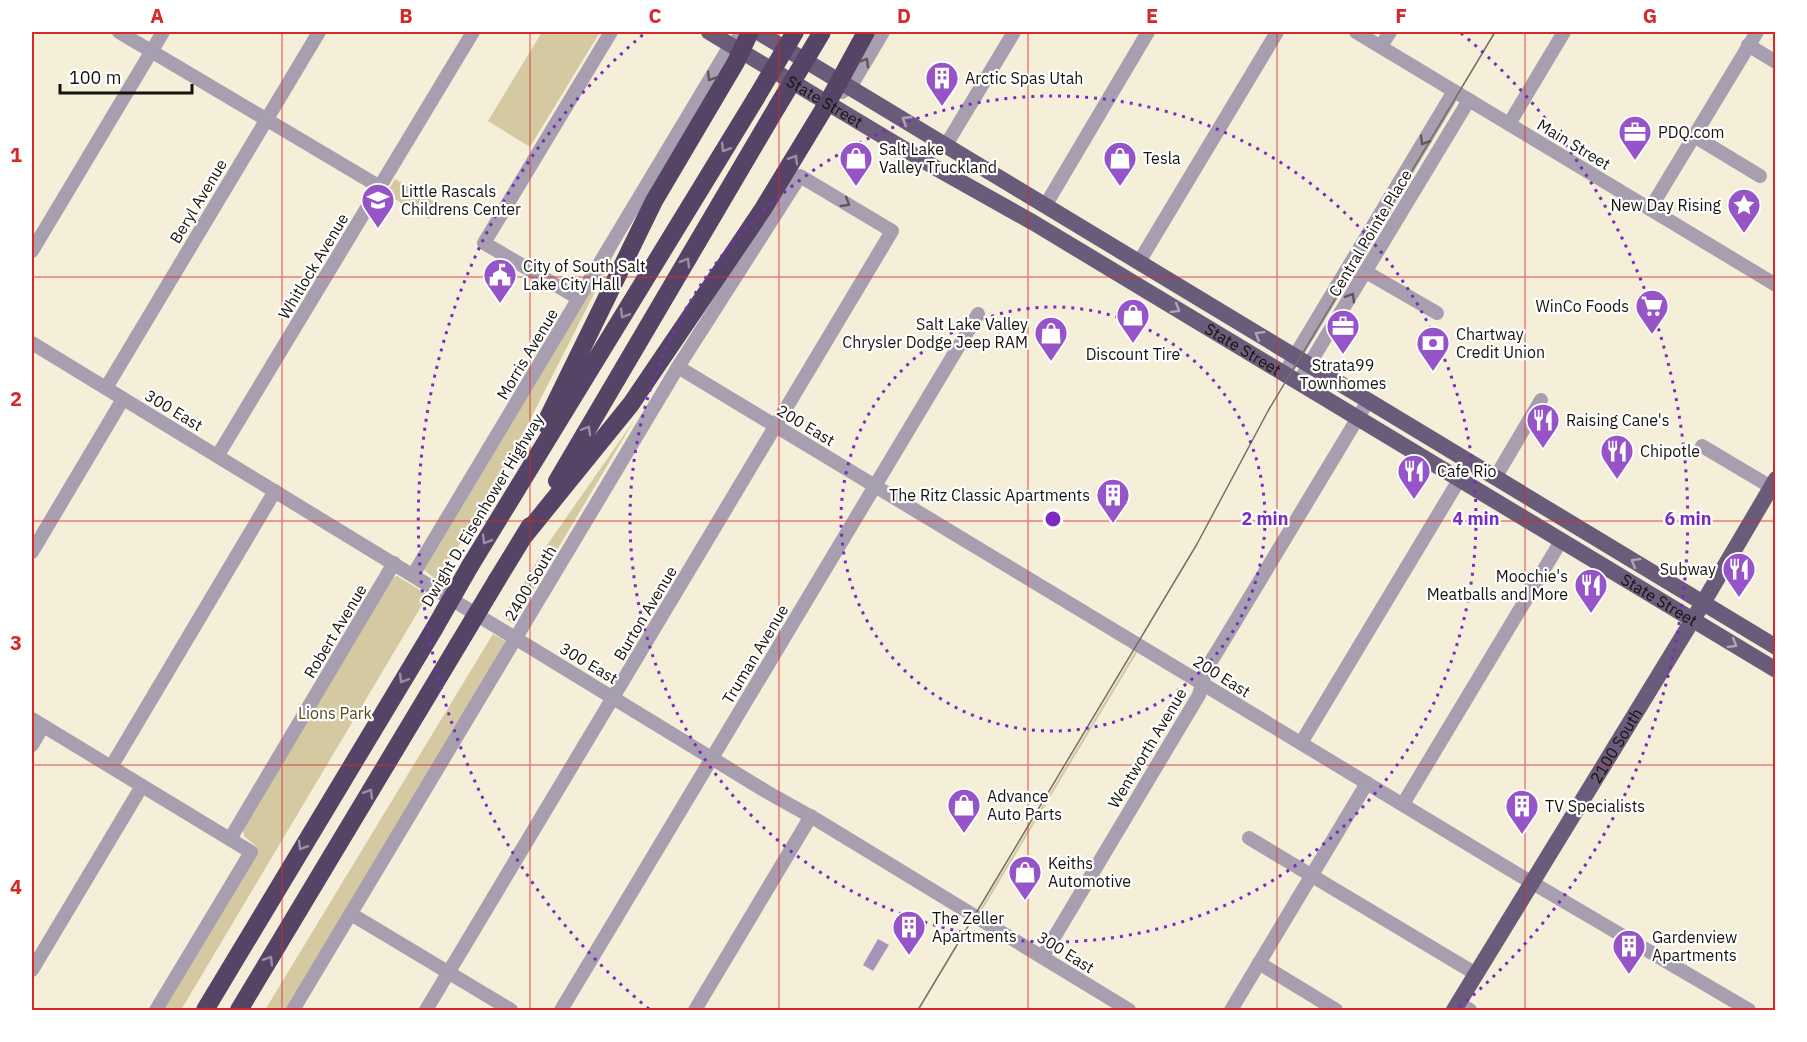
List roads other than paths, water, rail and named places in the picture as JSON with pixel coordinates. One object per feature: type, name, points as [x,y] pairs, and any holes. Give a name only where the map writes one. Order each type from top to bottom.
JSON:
[{"type":"highway","points":[[501,515],[654,201],[736,47],[749,32]]},
{"type":"highway","name":"Dwight D. Eisenhower Highway","points":[[205,1011],[470,566],[795,32]]},
{"type":"highway","points":[[239,1011],[525,535],[822,32]]},
{"type":"highway","points":[[525,535],[631,404],[763,209],[828,102],[845,82],[866,32]]},
{"type":"main road","name":"State Street","points":[[710,32],[981,194],[1034,223],[1776,670]]},
{"type":"main road","name":"State Street","points":[[758,32],[845,82],[1045,206],[1776,646]]},
{"type":"main road","points":[[981,194],[994,189],[1032,210],[1045,206]]},
{"type":"main road","points":[[1034,223],[1050,220],[1074,233],[1082,228]]},
{"type":"main road","points":[[1423,458],[1433,455],[1442,458],[1484,481],[1495,478]]},
{"type":"main road","name":"2100 South","points":[[1461,1008],[1476,974],[1693,620],[1773,483]]},
{"type":"street","points":[[119,32],[380,187]]},
{"type":"street","points":[[32,251],[163,32]]},
{"type":"street","name":"Beryl Avenue","points":[[106,388],[319,32]]},
{"type":"street","name":"Whitlock Avenue","points":[[218,455],[473,32]]},
{"type":"street","points":[[578,298],[484,243],[611,32]]},
{"type":"street","points":[[845,82],[883,32]]},
{"type":"street","points":[[946,145],[1014,32]]},
{"type":"street","points":[[1045,206],[1148,32]]},
{"type":"street","points":[[1139,262],[1277,32]]},
{"type":"street","name":"Main Street","points":[[1356,32],[1776,285]]},
{"type":"street","points":[[1381,46],[1390,32]]},
{"type":"street","points":[[1509,124],[1564,32]]},
{"type":"street","points":[[1650,209],[1757,32]]},
{"type":"street","points":[[1748,45],[1776,62]]},
{"type":"street","name":"Morris Avenue","points":[[413,575],[578,298],[736,47]]},
{"type":"street","name":"Central Pointe Place","points":[[1291,379],[1454,91]]},
{"type":"street","name":"Central Pointe Place","points":[[1302,361],[1366,272],[1469,100]]},
{"type":"street","points":[[1694,136],[1760,176]]},
{"type":"street","name":"2400 South","points":[[293,1011],[678,367],[800,176],[891,231]]},
{"type":"street","name":"Burton Avenue","points":[[426,1011],[891,231]]},
{"type":"street","points":[[1366,272],[1437,313]]},
{"type":"street","name":"Truman Avenue","points":[[561,1011],[978,314]]},
{"type":"street","name":"300 East","points":[[32,343],[767,792],[811,816],[1043,956],[1129,1011]]},
{"type":"street","name":"200 East","points":[[678,367],[1749,1011]]},
{"type":"street","points":[[32,552],[123,399]]},
{"type":"street","points":[[1495,478],[1541,400]]},
{"type":"street","name":"Wentworth Avenue","points":[[1043,956],[1199,695],[1206,669],[1368,401]]},
{"type":"street","points":[[1702,446],[1773,483]]},
{"type":"street","points":[[1301,743],[1460,480]]},
{"type":"street","points":[[111,767],[275,491]]},
{"type":"street","points":[[1403,804],[1561,541]]},
{"type":"street","name":"Robert Avenue","points":[[230,839],[394,563]]},
{"type":"street","points":[[32,746],[37,722],[250,852],[156,1011]]},
{"type":"street","points":[[1231,1011],[1367,783]]},
{"type":"street","points":[[32,970],[142,786]]},
{"type":"street","points":[[695,1011],[811,816]]},
{"type":"street","points":[[1249,838],[1476,974]]},
{"type":"street","points":[[351,914],[511,1011]]},
{"type":"street","points":[[1259,963],[1336,1011]]},
{"type":"street","points":[[1101,1011],[1108,998]]},
{"type":"tram line","points":[[918,1010],[1197,544],[1268,411],[1495,32]]},
{"type":"place","name":"Arctic Spas Utah","points":[[942,107]]},
{"type":"place","name":"PDQ.com","points":[[1635,161]]},
{"type":"place","name":"Salt Lake Valley Truckland","points":[[856,187]]},
{"type":"place","name":"Tesla","points":[[1120,187]]},
{"type":"place","name":"Little Rascals Childrens Center","points":[[378,229]]},
{"type":"place","name":"New Day Rising","points":[[1744,234]]},
{"type":"place","name":"City of South Salt Lake City Hall","points":[[500,304]]},
{"type":"place","name":"WinCo Foods","points":[[1652,335]]},
{"type":"place","name":"Discount Tire","points":[[1133,344]]},
{"type":"place","name":"Strata99 Townhomes","points":[[1343,355]]},
{"type":"place","name":"Salt Lake Valley Chrysler Dodge Jeep RAM","points":[[1051,362]]},
{"type":"place","name":"Chartway Credit Union","points":[[1433,372]]},
{"type":"place","name":"Raising Cane's","points":[[1543,449]]},
{"type":"place","name":"Chipotle","points":[[1617,480]]},
{"type":"place","name":"Cafe Rio","points":[[1414,500]]},
{"type":"place","name":"The Ritz Classic Apartments","points":[[1113,524]]},
{"type":"place","name":"Subway","points":[[1739,598]]},
{"type":"place","name":"Moochie's Meatballs and More","points":[[1591,614]]},
{"type":"place","name":"Advance Auto Parts","points":[[964,834]]},
{"type":"place","name":"TV Specialists","points":[[1522,835]]},
{"type":"place","name":"Keiths Automotive","points":[[1025,901]]},
{"type":"place","name":"The Zeller Apartments","points":[[909,956]]},
{"type":"place","name":"Gardenview Apartments","points":[[1629,975]]},
{"type":"park label","name":"Lions Park","points":[[335,713]]}]
